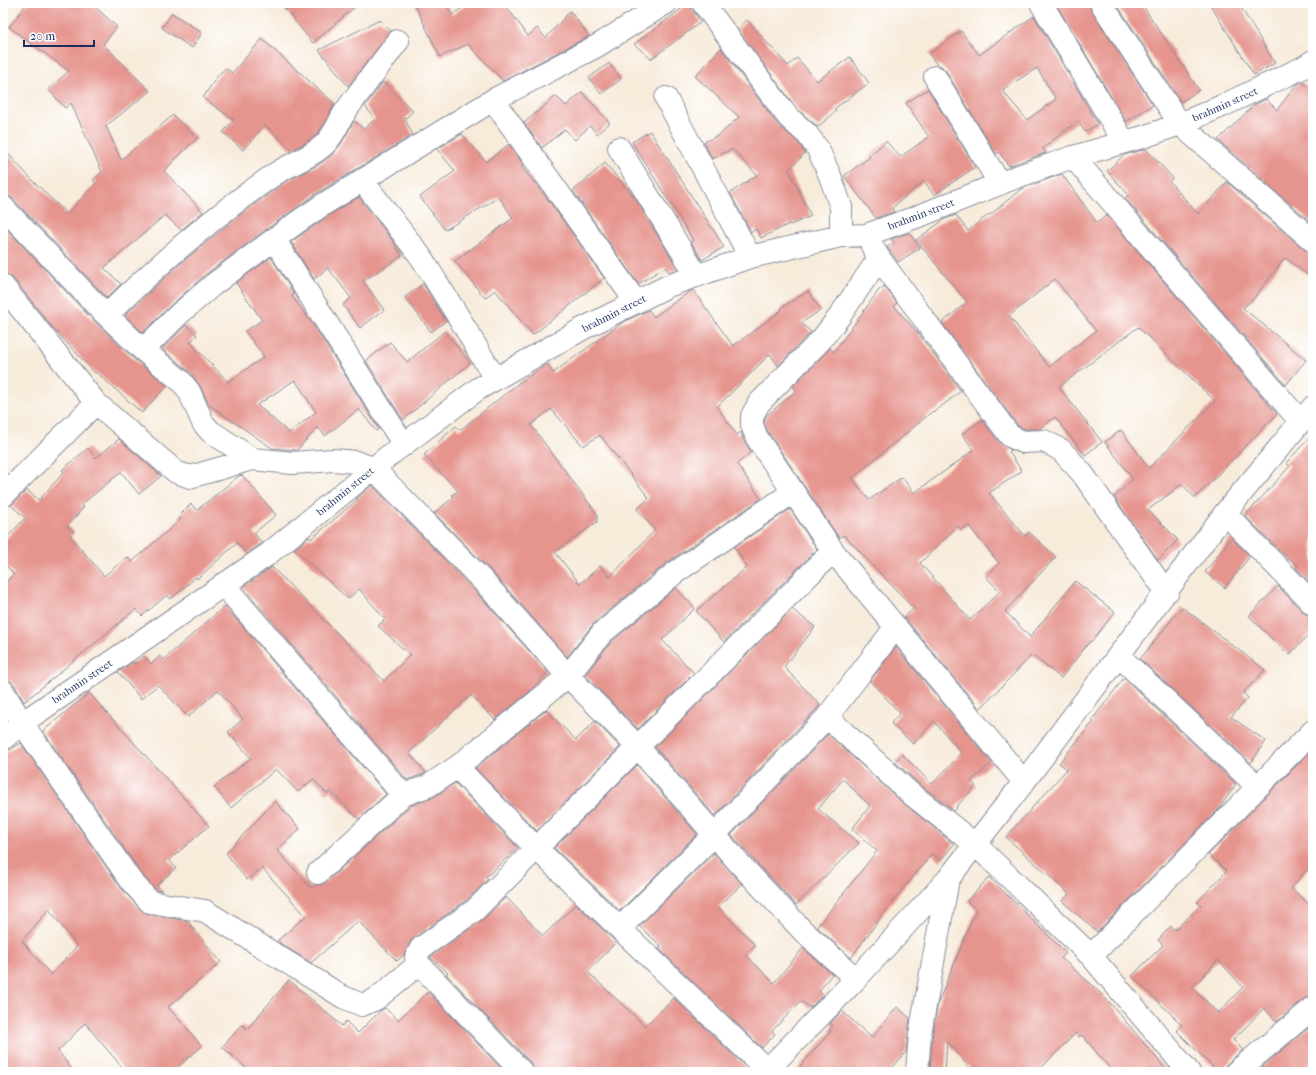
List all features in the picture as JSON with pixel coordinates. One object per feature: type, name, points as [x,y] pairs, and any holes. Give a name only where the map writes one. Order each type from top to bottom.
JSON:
[{"type":"street","points":[[143,350],[191,303],[214,284],[324,204],[493,100],[597,46],[666,3]]},
{"type":"street","points":[[703,3],[788,117],[807,134],[818,149],[830,176],[841,207],[841,236]]},
{"type":"street","points":[[1041,3],[1124,142]]},
{"type":"street","points":[[1101,3],[1180,124],[1313,241]]},
{"type":"street","points":[[107,315],[136,286],[213,220],[273,174],[324,145],[332,135],[344,113],[398,41]]},
{"type":"street","name":"brahmin street","points":[[3,739],[22,723],[267,554],[373,468],[478,389],[582,329],[668,286],[750,256],[841,236],[866,235],[1073,157],[1180,124],[1222,106],[1302,68],[1313,61]]},
{"type":"street","points":[[935,77],[1000,184]]},
{"type":"street","points":[[666,98],[750,256]]},
{"type":"street","points":[[493,100],[636,302]]},
{"type":"street","points":[[619,148],[697,276]]},
{"type":"street","points":[[457,767],[536,848],[766,1071],[856,979],[948,879],[976,845],[1225,513],[1307,414],[1073,157]]},
{"type":"street","points":[[362,180],[421,257],[461,320],[495,379]]},
{"type":"street","points":[[3,207],[107,315],[143,350],[181,381],[190,392],[203,422],[210,431],[252,459]]},
{"type":"street","points":[[866,235],[879,258],[1010,436],[1023,442],[1044,442],[1061,450],[1082,473],[1156,578],[1168,591]]},
{"type":"street","points":[[274,239],[404,445]]},
{"type":"street","points":[[879,258],[826,335],[759,403],[752,416],[752,425],[757,438],[832,551],[1024,782]]},
{"type":"street","points":[[6,298],[96,403],[176,472],[190,477],[252,459],[293,463],[333,460],[356,462],[373,468],[485,583],[568,676],[638,748],[714,835],[803,931],[856,979]]},
{"type":"street","points":[[3,496],[96,403]]},
{"type":"street","points":[[318,873],[403,795],[428,786],[457,767],[568,676],[602,633],[676,572],[793,492]]},
{"type":"street","points":[[1225,513],[1313,604]]},
{"type":"street","points":[[522,1072],[419,964],[416,957],[421,948],[475,910],[638,748],[832,551]]},
{"type":"street","points":[[224,584],[403,795]]},
{"type":"street","points":[[620,928],[714,835],[828,717],[896,628]]},
{"type":"street","points":[[1119,656],[1258,787]]},
{"type":"street","points":[[3,691],[22,723],[131,881],[150,902],[206,911],[343,997],[362,1005],[376,999],[419,964]]},
{"type":"street","points":[[828,717],[910,793],[976,845],[1091,956],[1189,1072]]},
{"type":"street","points":[[1091,956],[1313,731]]},
{"type":"street","points":[[917,1072],[920,1034],[948,879]]},
{"type":"street","points":[[1236,1072],[1313,1008]]},
{"type":"building","points":[[27,3],[91,3],[117,27],[103,44],[150,91],[106,126],[121,160],[173,115],[197,138],[164,171],[203,212],[181,230],[165,215],[104,268],[121,284],[107,298],[12,198],[7,195],[3,195],[3,148],[32,180],[67,214],[96,183],[93,180],[102,172],[71,103],[65,108],[48,89],[69,71],[9,27]]},
{"type":"building","points":[[280,3],[359,3],[313,43]]},
{"type":"building","points":[[414,3],[446,3],[452,15],[469,3],[504,3],[528,36],[537,28],[546,38],[570,11],[589,36],[503,81],[468,44],[440,57]]},
{"type":"building","points":[[1089,3],[1091,10],[1153,105],[1126,122],[1056,4]]},
{"type":"building","points":[[1116,3],[1141,3],[1199,90],[1181,102]]},
{"type":"building","points":[[1209,3],[1238,3],[1275,63],[1254,75]]},
{"type":"building","points":[[688,4],[701,22],[651,59],[634,44]]},
{"type":"building","points":[[172,13],[202,33],[192,48],[162,28]]},
{"type":"building","points":[[1034,16],[1098,124],[1085,132],[1078,121],[1043,148],[1046,153],[1009,166],[999,152],[996,154],[946,71],[941,66],[937,65],[929,54],[961,31],[979,55]],"holes":[[[1037,68],[1056,99],[1027,120],[1002,90]]]},
{"type":"building","points":[[380,20],[391,31],[348,86],[319,50]]},
{"type":"building","points":[[747,20],[788,66],[797,58],[817,81],[850,57],[869,83],[834,109],[836,111],[818,127],[797,109],[738,30]]},
{"type":"building","points":[[262,39],[335,104],[318,133],[305,143],[292,150],[265,125],[243,150],[223,132],[234,120],[203,98],[218,75],[226,68],[232,73]]},
{"type":"building","points":[[721,48],[778,125],[798,142],[805,153],[789,170],[811,216],[790,225],[789,224],[761,238],[756,229],[751,232],[730,193],[757,175],[732,149],[712,159],[704,142],[719,135],[739,117],[695,76]]},
{"type":"building","points":[[609,63],[621,79],[601,94],[589,78]]},
{"type":"building","points":[[383,82],[413,111],[405,119],[413,135],[317,193],[267,229],[206,274],[170,306],[143,333],[125,315],[174,269],[236,218],[285,182],[318,165],[332,155],[341,144],[354,121],[364,129],[375,119],[365,106]]},
{"type":"building","points":[[1302,82],[1313,91],[1313,224],[1218,140],[1254,105],[1266,99],[1277,110],[1296,85]]},
{"type":"building","points":[[928,89],[975,167],[934,195],[924,181],[892,208],[894,212],[876,218],[844,176],[870,157],[869,156],[886,141],[900,157],[929,137],[906,103]]},
{"type":"building","points":[[582,92],[610,123],[597,134],[590,126],[575,140],[565,129],[542,148],[524,123],[556,96],[566,106]]},
{"type":"building","points":[[650,131],[724,247],[702,260],[691,242],[693,240],[632,142]]},
{"type":"building","points":[[462,134],[486,162],[509,144],[523,164],[521,166],[549,201],[604,278],[533,335],[495,290],[485,298],[455,261],[513,218],[499,197],[445,230],[420,197],[455,171],[437,149]]},
{"type":"building","points":[[1146,149],[1173,178],[1169,181],[1198,214],[1227,182],[1305,250],[1313,253],[1313,279],[1285,258],[1254,298],[1243,308],[1306,360],[1286,385],[1125,198],[1129,195],[1107,171],[1124,155]]},
{"type":"building","points":[[605,163],[635,198],[678,269],[669,272],[665,267],[638,284],[573,191]]},
{"type":"building","points":[[1062,174],[1097,223],[1107,215],[1277,414],[1195,498],[1182,484],[1148,510],[1178,540],[1158,560],[1114,497],[1133,479],[1105,442],[1121,430],[1149,468],[1215,401],[1138,327],[1059,387],[1102,442],[1085,455],[1055,417],[1039,429],[1025,429],[1018,426],[942,323],[967,302],[916,240],[945,219],[956,215],[968,231],[1021,189]],"holes":[[[1055,279],[1096,331],[1049,367],[1009,316]]]},
{"type":"building","points":[[359,197],[392,240],[402,256],[363,281],[384,310],[360,328],[343,305],[351,298],[328,268],[314,279],[291,242],[331,214]]},
{"type":"building","points":[[3,225],[88,315],[134,359],[167,385],[142,413],[96,372],[95,373],[53,328],[13,278],[3,274]]},
{"type":"building","points":[[909,233],[920,248],[898,262],[887,247],[894,243],[891,239]]},
{"type":"building","points":[[271,257],[294,294],[292,296],[320,335],[379,429],[376,431],[359,409],[325,436],[318,427],[297,450],[272,448],[209,405],[200,386],[191,373],[162,349],[186,325],[197,335],[190,342],[228,382],[264,357],[245,331],[262,320],[236,283]],"holes":[[[295,380],[316,412],[289,433],[257,405]]]},
{"type":"building","points":[[423,284],[446,321],[431,332],[405,297]]},
{"type":"building","points":[[884,286],[897,303],[894,306],[918,333],[961,391],[934,412],[933,411],[852,478],[869,500],[902,477],[914,493],[974,450],[962,434],[982,420],[1000,443],[1011,450],[1009,452],[1022,471],[989,493],[1025,536],[1029,532],[1056,557],[1005,611],[1030,637],[1075,581],[1115,612],[1061,678],[1032,655],[980,709],[904,617],[914,609],[844,535],[839,538],[768,432],[764,423],[766,416],[796,391],[793,386],[830,348],[834,352],[879,290]],"holes":[[[968,525],[999,563],[986,577],[1000,591],[970,620],[920,563],[958,526],[961,530]]]},
{"type":"building","points":[[693,290],[733,346],[782,310],[781,308],[808,291],[821,310],[801,323],[811,332],[778,366],[770,354],[717,407],[737,435],[741,432],[745,443],[751,452],[737,464],[761,499],[668,562],[594,623],[567,657],[494,574],[434,513],[454,497],[452,495],[458,491],[424,455],[456,426],[460,430],[520,382],[547,364],[553,373],[623,322],[649,310],[654,317]],"holes":[[[551,409],[583,446],[600,435],[649,498],[637,509],[655,530],[610,577],[600,566],[580,584],[555,552],[597,522],[597,514],[531,425]]]},
{"type":"building","points":[[445,331],[470,363],[403,420],[366,361],[390,342],[407,362]]},
{"type":"building","points":[[1313,434],[1313,586],[1296,568],[1298,566],[1278,549],[1245,516],[1290,466],[1286,463]]},
{"type":"building","points":[[119,439],[161,476],[139,494],[121,472],[81,505],[84,507],[67,526],[74,532],[70,536],[104,576],[127,557],[132,562],[181,519],[178,517],[191,504],[197,510],[239,476],[242,475],[276,515],[254,533],[262,543],[260,545],[247,554],[237,543],[197,579],[196,577],[171,599],[167,595],[142,616],[136,609],[24,702],[14,684],[9,680],[3,679],[3,585],[14,574],[3,563],[3,542],[25,518],[11,505],[27,490],[39,500],[64,472],[62,470],[88,448],[96,458]]},
{"type":"building","points":[[372,485],[476,592],[548,672],[528,693],[495,720],[471,695],[409,753],[426,773],[407,780],[243,587],[272,567],[384,681],[410,655],[378,626],[385,619],[359,589],[348,599],[294,549],[309,537],[311,539],[357,500],[356,499]]},
{"type":"building","points":[[790,509],[817,549],[724,642],[696,611],[747,567],[734,547]]},
{"type":"building","points":[[1231,538],[1250,556],[1225,588],[1205,572]]},
{"type":"building","points":[[1278,586],[1304,613],[1309,616],[1313,616],[1313,631],[1289,655],[1249,616]]},
{"type":"building","points":[[676,588],[695,608],[662,640],[694,673],[638,729],[585,675],[611,642]]},
{"type":"building","points":[[225,606],[386,794],[359,819],[330,791],[327,794],[313,779],[298,792],[276,769],[231,808],[214,787],[251,758],[228,732],[243,719],[218,690],[188,717],[158,685],[141,699],[118,672],[133,662],[135,664],[144,656],[151,664],[160,656],[163,660]]},
{"type":"building","points":[[1182,607],[1265,670],[1243,693],[1248,698],[1231,717],[1266,741],[1251,763],[1140,659]]},
{"type":"building","points":[[792,609],[815,627],[784,667],[820,705],[715,816],[655,747]]},
{"type":"building","points":[[896,647],[992,763],[971,781],[976,786],[954,811],[918,783],[895,762],[902,754],[932,784],[962,753],[934,721],[913,744],[891,723],[900,713],[870,681]]},
{"type":"building","points":[[1124,678],[1236,784],[1218,810],[1097,932],[1062,901],[1069,894],[1006,837],[1067,769],[1059,763],[1094,721],[1092,720]]},
{"type":"building","points":[[89,693],[209,826],[169,860],[176,868],[157,885],[162,891],[156,890],[141,873],[43,731]]},
{"type":"building","points":[[546,710],[576,740],[595,721],[620,747],[537,831],[475,768]]},
{"type":"building","points":[[828,734],[902,802],[954,844],[940,861],[932,854],[892,902],[851,958],[817,927],[877,851],[852,829],[870,806],[843,779],[818,809],[859,843],[796,905],[731,835]]},
{"type":"building","points":[[21,743],[121,888],[141,910],[148,914],[187,921],[221,962],[168,1007],[202,1046],[172,1072],[126,1072],[85,1023],[58,1051],[74,1072],[3,1072],[3,754]],"holes":[[[49,909],[77,946],[51,975],[22,941]]]},
{"type":"building","points":[[1313,749],[1313,863],[1291,888],[1313,908],[1313,996],[1305,998],[1277,1022],[1264,1008],[1233,1040],[1243,1050],[1224,1067],[1224,1072],[1218,1072],[1177,1031],[1182,1025],[1132,976],[1163,945],[1158,940],[1171,926],[1175,930],[1201,905],[1197,902],[1227,871],[1208,855]],"holes":[[[1218,960],[1243,987],[1218,1013],[1192,988]]]},
{"type":"building","points":[[637,765],[697,834],[620,911],[554,848]]},
{"type":"building","points":[[455,783],[518,848],[486,877],[488,879],[467,900],[414,938],[410,942],[404,955],[397,961],[358,921],[311,963],[281,944],[278,940],[306,916],[262,868],[247,880],[226,853],[275,801],[300,829],[277,850],[311,888],[314,885],[321,885],[410,806],[432,798]]},
{"type":"building","points":[[714,853],[742,884],[718,907],[755,945],[745,954],[774,983],[803,948],[832,974],[819,991],[823,995],[810,1008],[801,1001],[772,1031],[775,1034],[762,1048],[659,949],[661,946],[639,926]]},
{"type":"building","points":[[989,877],[1066,953],[1061,958],[1091,984],[1112,1005],[1168,1072],[1113,1072],[1082,1035],[1079,1037],[1076,1033],[1037,1072],[973,1072],[947,1041],[945,1072],[930,1072],[932,1036],[938,1003],[976,910],[967,901]]},
{"type":"building","points":[[506,897],[543,936],[576,904],[616,942],[588,972],[645,1026],[674,998],[751,1072],[534,1072],[531,1063],[446,974],[448,973],[430,957],[482,920]]},
{"type":"building","points":[[289,980],[342,1026],[346,1021],[358,1033],[385,1008],[398,1020],[428,992],[505,1072],[251,1072],[222,1047],[242,1025],[247,1029]]},
{"type":"building","points":[[897,1007],[910,1018],[906,1052],[889,1072],[795,1072],[831,1031],[829,1030],[833,1026],[830,1023],[842,1011],[872,1038]]},
{"type":"building","points":[[1313,1024],[1313,1072],[1256,1072]]}]
